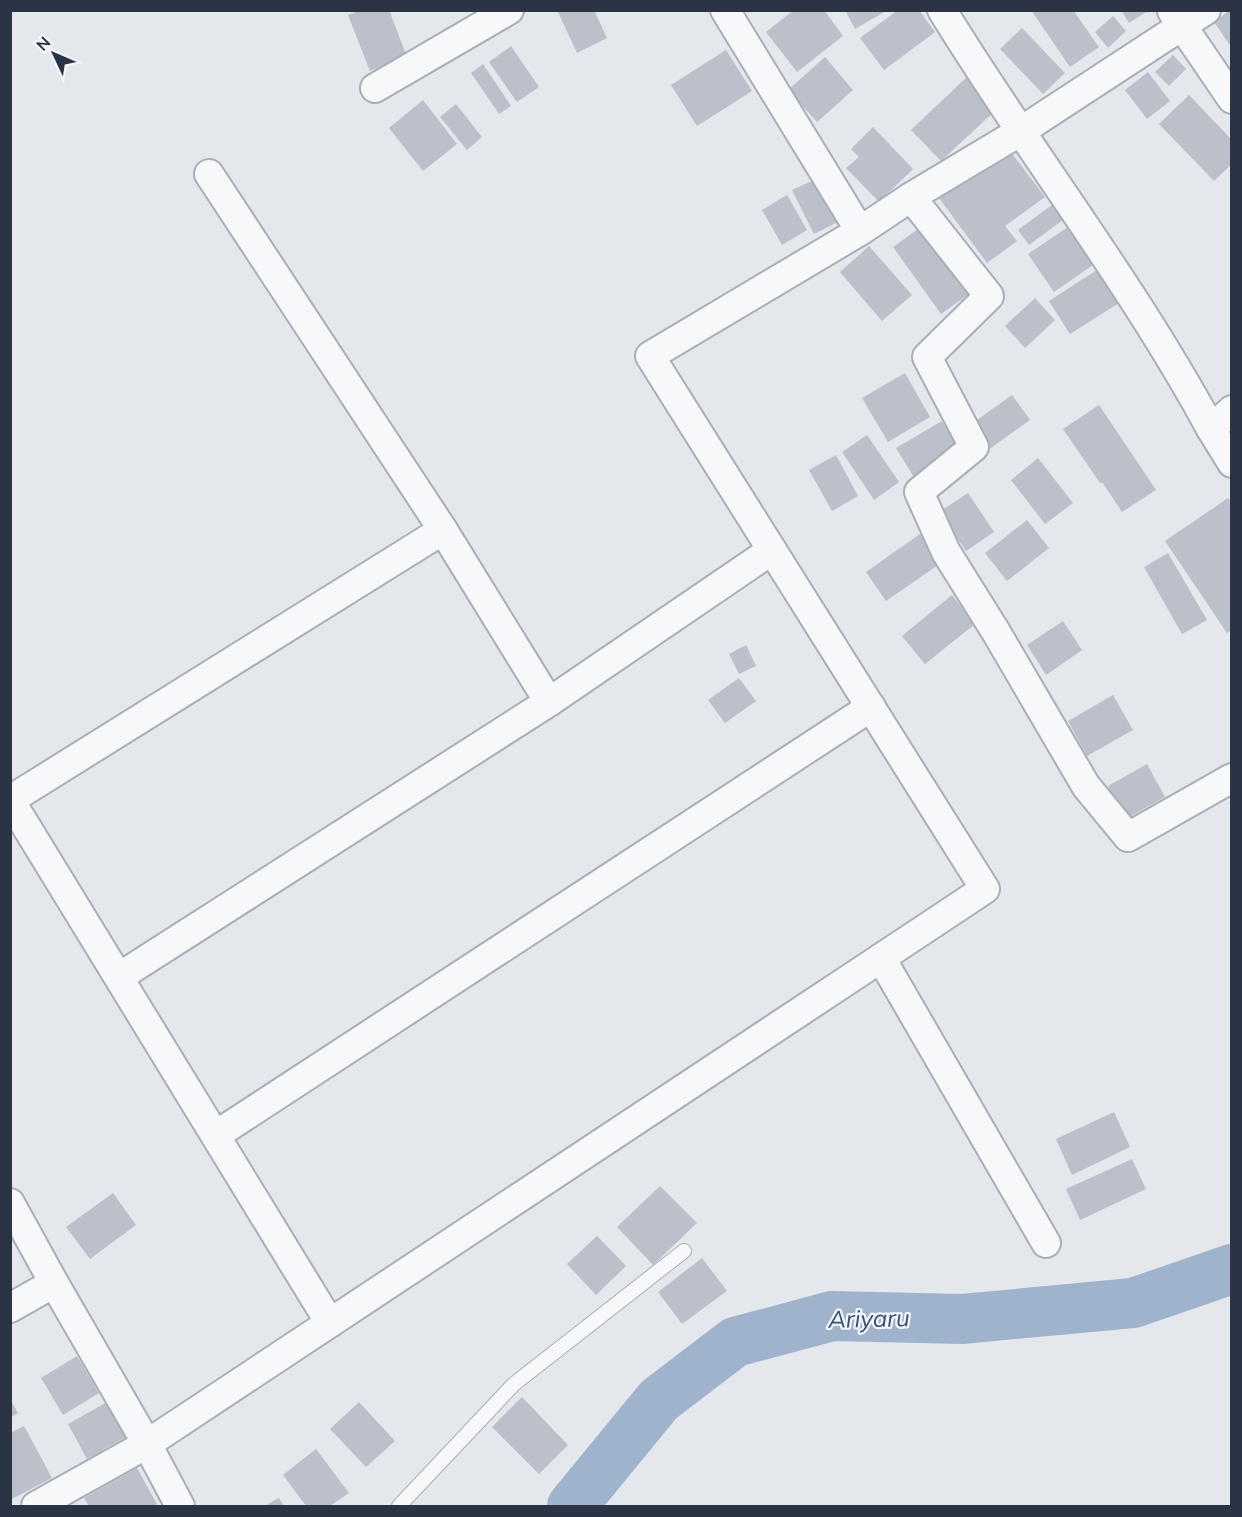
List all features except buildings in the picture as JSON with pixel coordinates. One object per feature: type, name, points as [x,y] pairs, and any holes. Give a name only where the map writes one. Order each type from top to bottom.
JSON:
[{"type":"street","points":[[375,88],[509,10]]},
{"type":"street","points":[[725,10],[860,231]]},
{"type":"street","points":[[942,10],[985,80],[1177,366],[1221,420],[1232,463]]},
{"type":"street","points":[[36,1506],[147,1444],[985,889],[650,356],[860,231],[911,197],[1021,131],[1177,18],[1206,10]]},
{"type":"street","points":[[1177,18],[1232,99]]},
{"type":"street","points":[[209,174],[443,530],[549,702]]},
{"type":"street","points":[[911,197],[989,296],[927,357],[974,447],[919,492],[945,552],[996,632],[1086,786],[1128,837],[1232,778]]},
{"type":"street","points":[[330,1323],[10,800],[443,530]]},
{"type":"street","points":[[119,977],[549,702],[772,550]]},
{"type":"street","points":[[216,1135],[871,707]]},
{"type":"street","points":[[881,958],[1046,1243]]},
{"type":"street","points":[[10,1203],[180,1506]]},
{"type":"street","points":[[10,1308],[54,1283]]},
{"type":"lane","points":[[399,1506],[514,1384],[684,1251]]},
{"type":"waterway","name":"Ariyaru","points":[[572,1506],[659,1400],[735,1342],[832,1316],[962,1319],[1133,1303],[1232,1269]]}]
